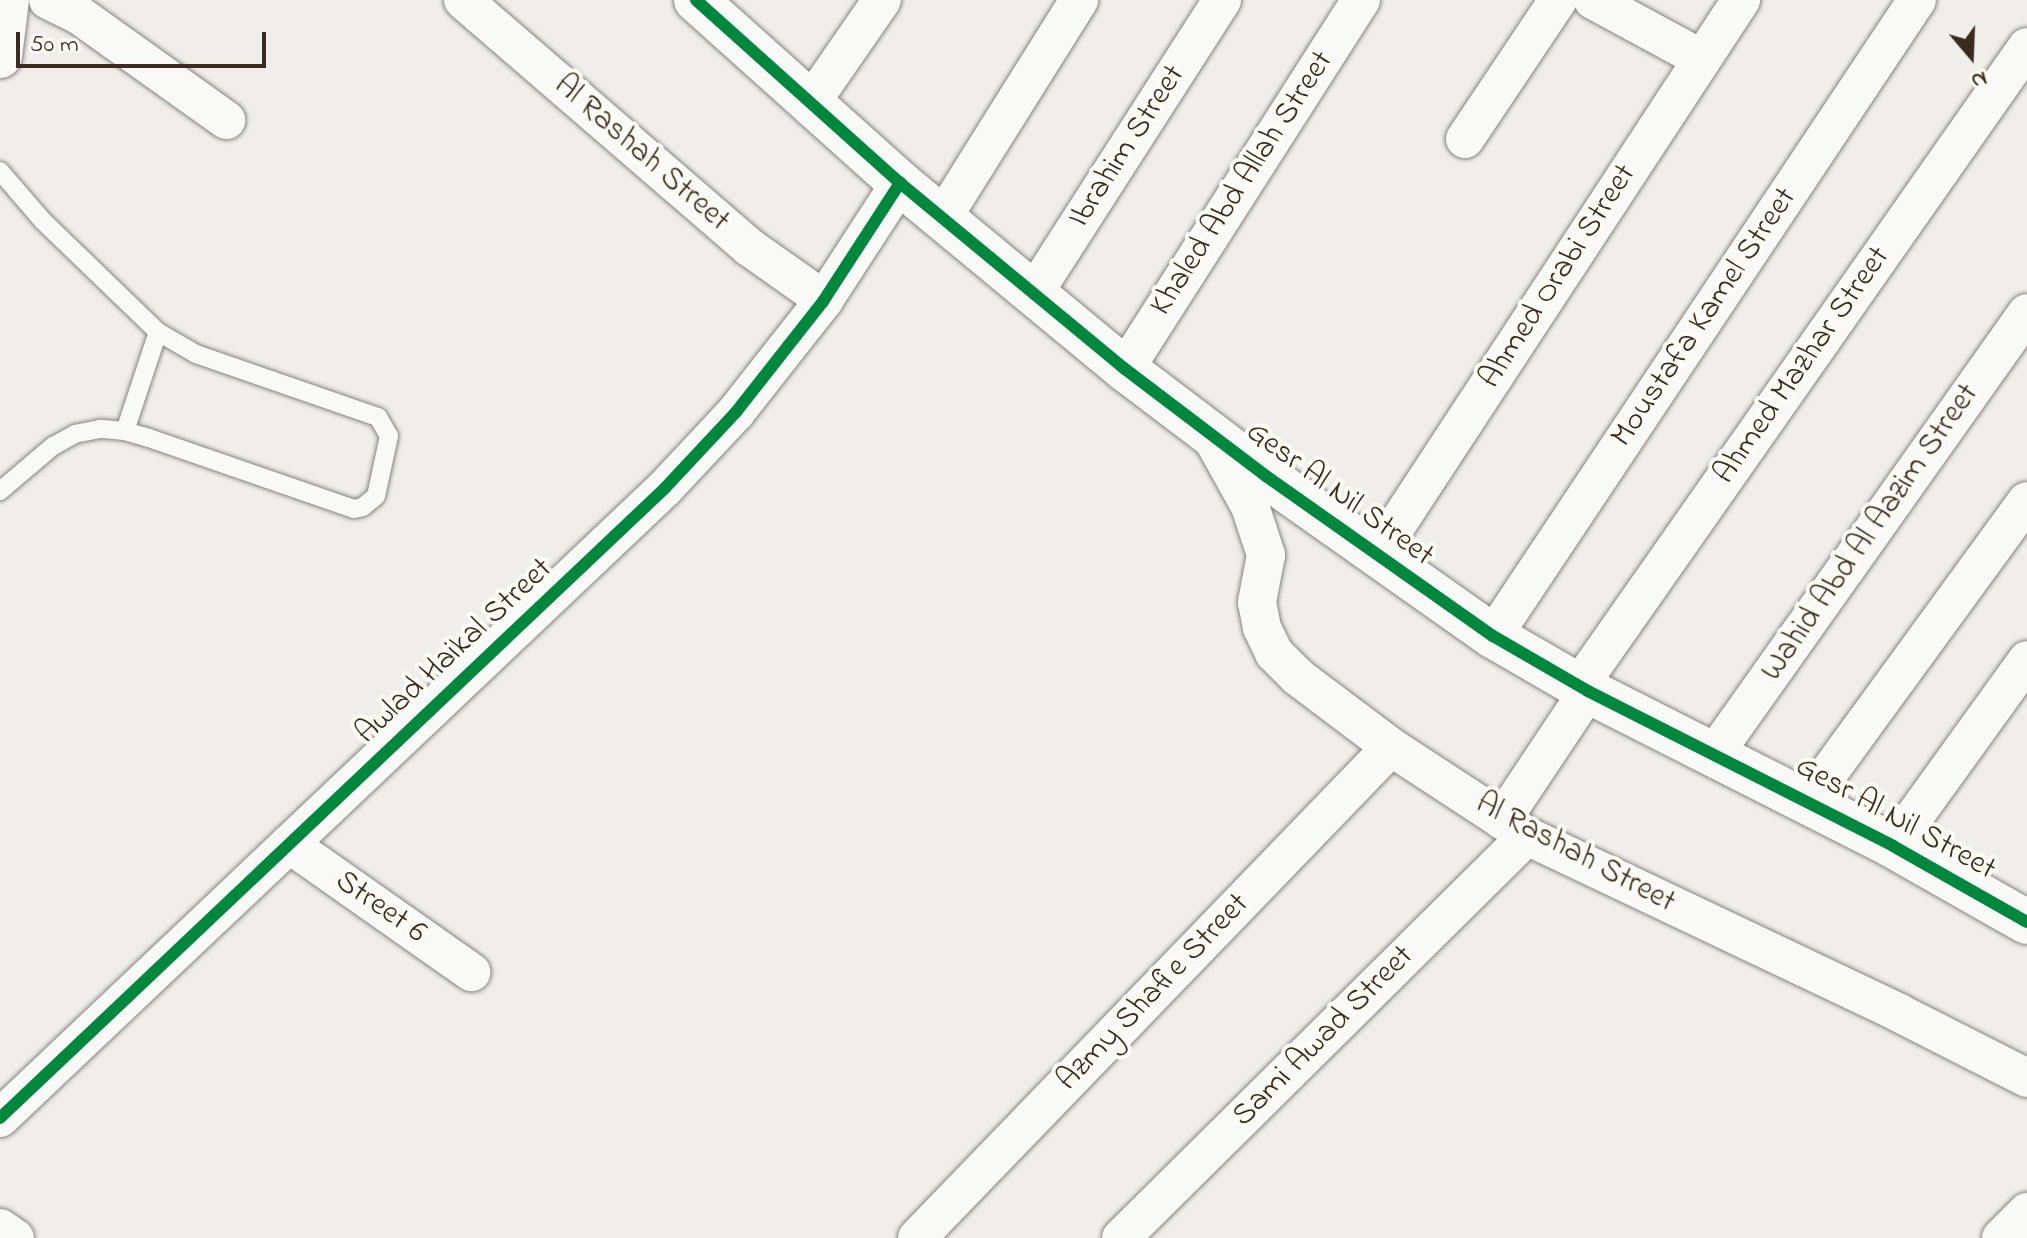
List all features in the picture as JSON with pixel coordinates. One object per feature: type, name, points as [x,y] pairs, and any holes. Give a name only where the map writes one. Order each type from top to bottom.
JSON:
[{"type":"main road","points":[[0,56],[7,0]]},
{"type":"main road","name":"Gesr Al Nil Street","points":[[696,0],[900,183],[1125,369],[1377,555],[1493,636],[1583,688],[1893,846],[2027,922]]},
{"type":"street","points":[[48,0],[79,15],[226,120]]},
{"type":"street","name":"Al Rashah Street","points":[[463,0],[749,247],[824,300]]},
{"type":"street","points":[[810,104],[882,0]]},
{"type":"street","points":[[943,217],[1079,0]]},
{"type":"street","name":"Ibrahim Street","points":[[1034,293],[1222,0]]},
{"type":"street","name":"Khaled Abd Allah Street","points":[[1125,369],[1361,0]]},
{"type":"street","points":[[1465,139],[1558,0]]},
{"type":"street","points":[[1593,0],[1702,59]]},
{"type":"street","name":"Ahmed Orabi Street","points":[[1377,555],[1741,0]]},
{"type":"street","name":"Moustafa Kamel Street","points":[[1493,636],[1917,0]]},
{"type":"street","name":"Ahmed Mazhar Street","points":[[1514,828],[1583,688],[2027,47]]},
{"type":"street","name":"Awlad Haikal Street","points":[[0,1118],[665,488],[736,412],[824,300],[900,183]]},
{"type":"street","name":"Wahid Abd Al Aazim Street","points":[[1715,753],[2027,313]]},
{"type":"street","name":"Al Rashah Street","points":[[1210,433],[1250,506],[1266,555],[1257,602],[1262,628],[1274,653],[1298,677],[1391,747],[1514,828],[2027,1078]]},
{"type":"street","points":[[1808,801],[2027,501]]},
{"type":"street","points":[[1893,846],[2027,660]]},
{"type":"street","name":"Azmy Shafie Street","points":[[917,1238],[1391,747]]},
{"type":"street","name":"Sami Awad Street","points":[[1121,1238],[1514,828]]},
{"type":"street","name":"Street 6","points":[[289,844],[471,972]]},
{"type":"street","points":[[2001,1238],[2027,1212]]},
{"type":"street","points":[[0,1228],[15,1238]]},
{"type":"lane","points":[[0,171],[43,221],[158,332],[196,354],[378,417],[389,436],[376,496],[363,507],[344,508],[125,431],[100,429],[75,434],[53,446],[0,491]]},
{"type":"lane","points":[[125,431],[158,332]]},
{"type":"cycle path","points":[[696,0],[900,183],[1125,369],[1266,476],[1493,636],[1588,691],[1893,846],[2027,922]]},
{"type":"cycle path","points":[[0,1118],[665,488],[736,412],[824,300],[900,183]]}]
